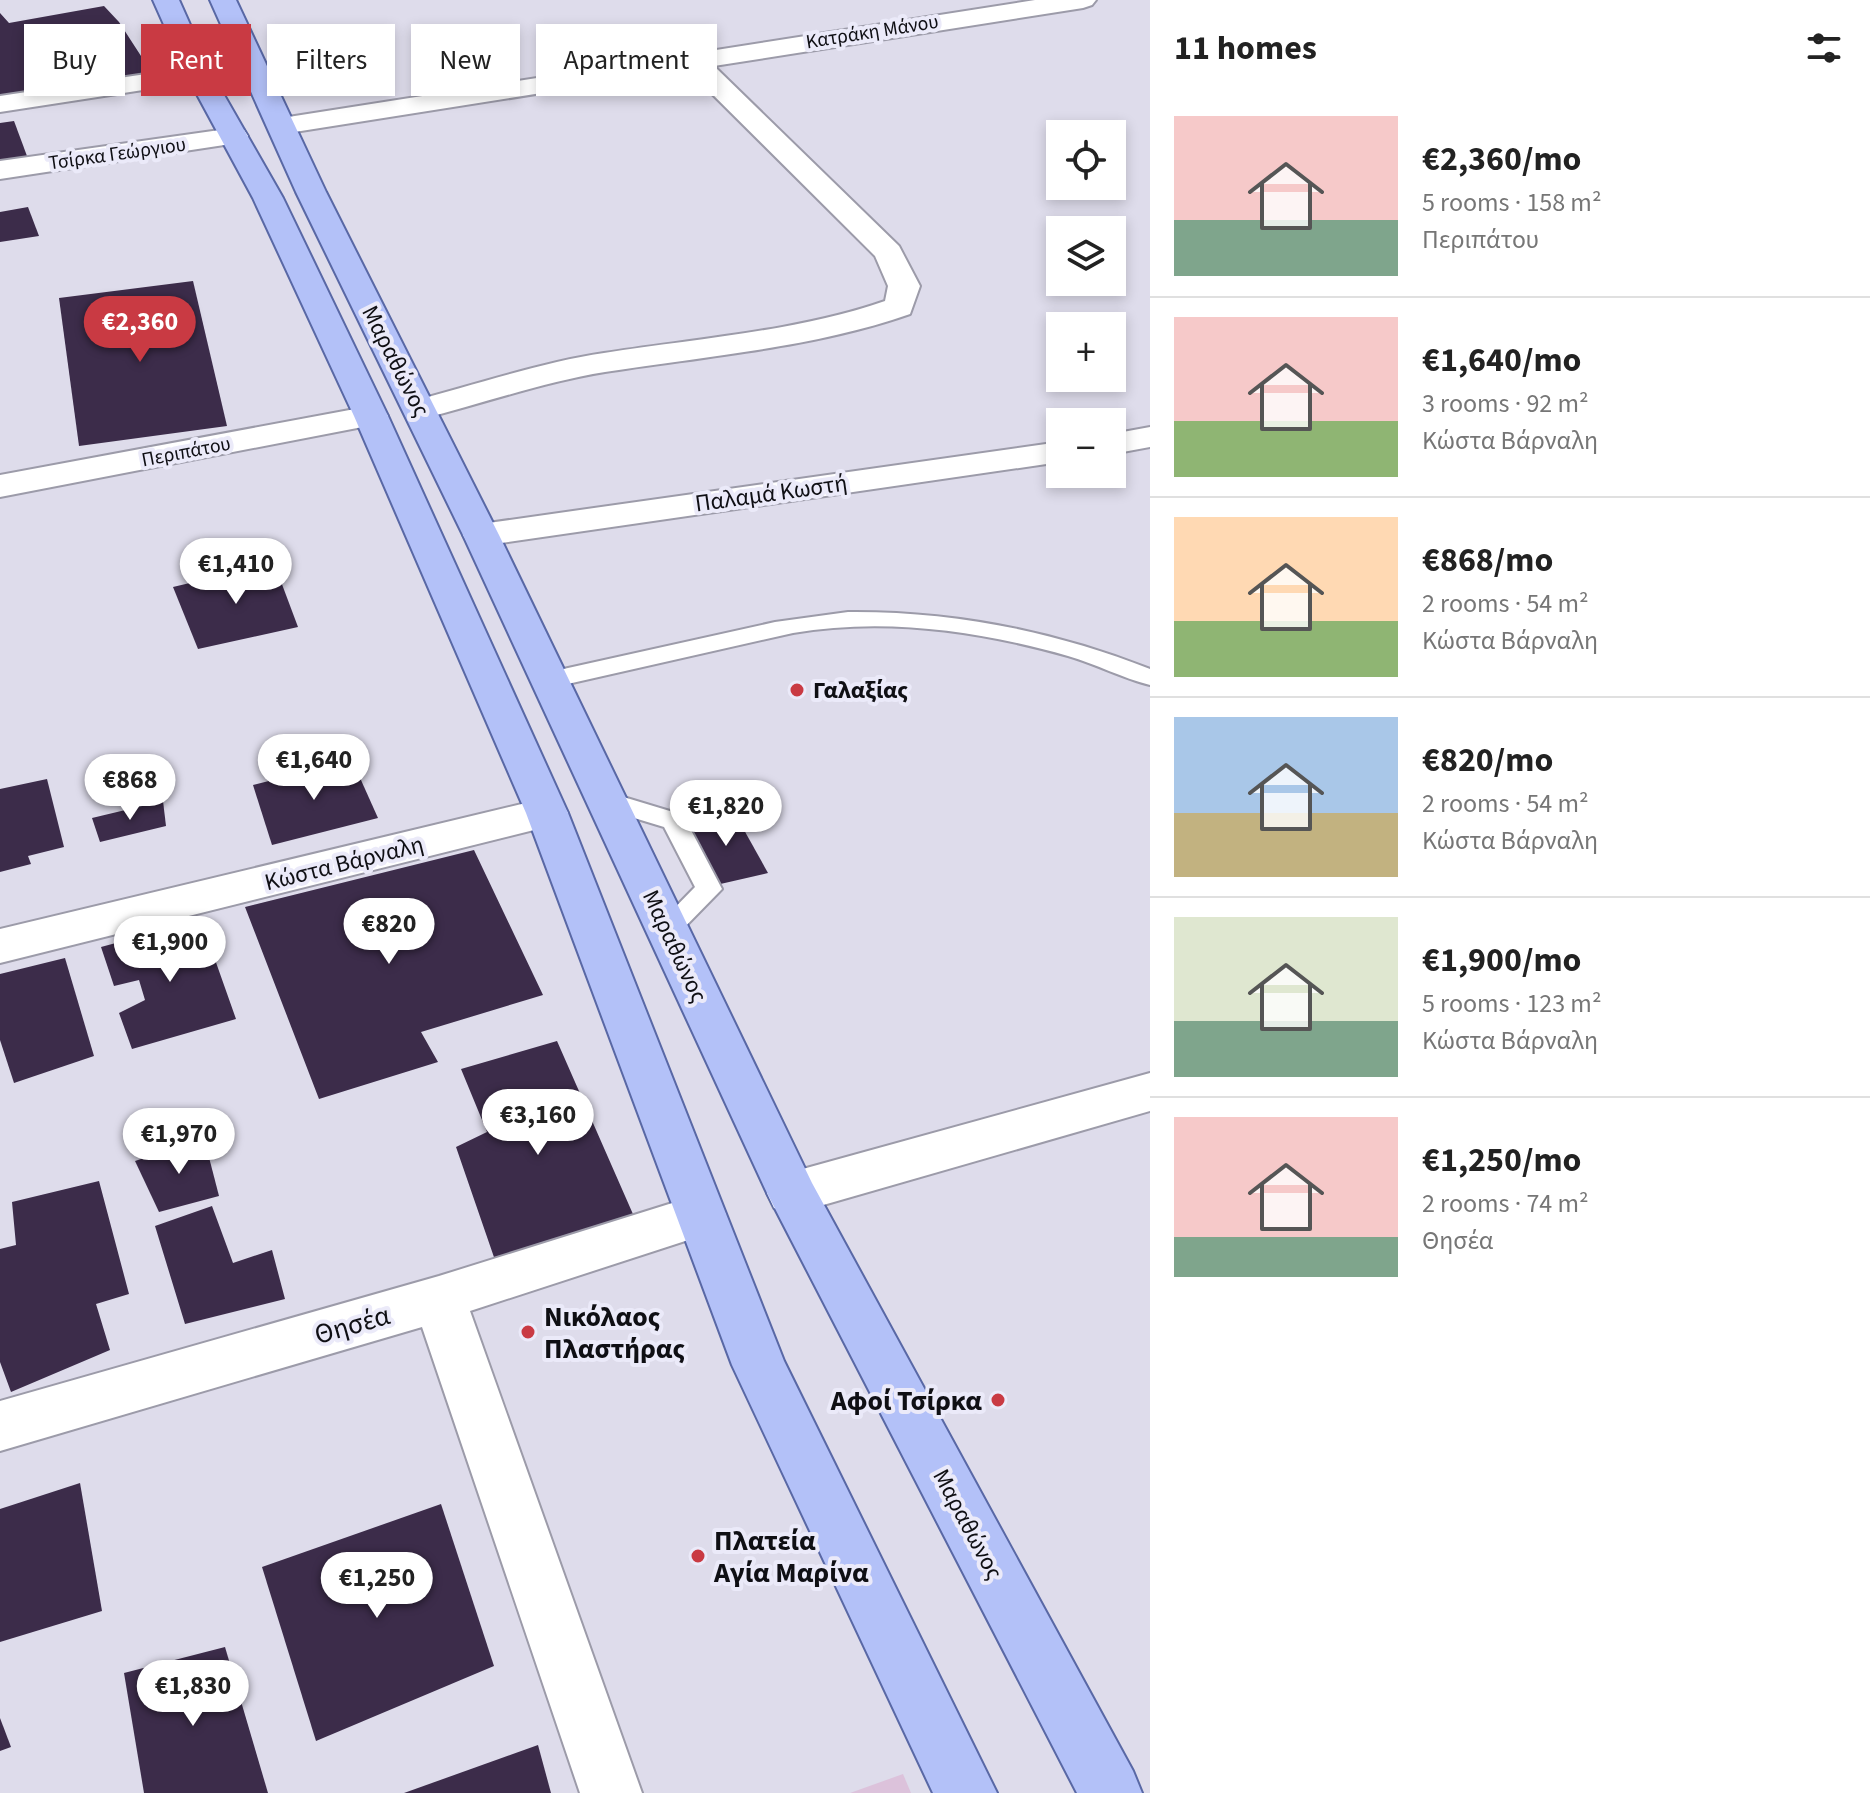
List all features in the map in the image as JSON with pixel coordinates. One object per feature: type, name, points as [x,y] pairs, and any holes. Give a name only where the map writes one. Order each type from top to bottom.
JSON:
[{"type":"main road","name":"Μαραθώνος","points":[[166,0],[177,24]]},
{"type":"main road","name":"Μαραθώνος","points":[[223,0],[311,192],[421,409],[792,1193],[1111,1793]]},
{"type":"main road","name":"Μαραθώνος","points":[[211,96],[268,198],[371,416],[547,813],[759,1365],[966,1793]]},
{"type":"street","name":"Κατράκη Μάνου","points":[[717,56],[1083,0]]},
{"type":"street","points":[[0,104],[141,83]]},
{"type":"street","points":[[421,409],[600,363],[684,352],[847,323],[899,307],[904,286],[888,252],[717,84]]},
{"type":"street","name":"Κατράκη Μάνου","points":[[282,126],[536,85]]},
{"type":"street","name":"Τσίρκα Γεώργιου","points":[[0,170],[234,136]]},
{"type":"street","name":"Περιπάτου","points":[[0,486],[371,416]]},
{"type":"street","points":[[1126,441],[1150,437]]},
{"type":"street","name":"Παλαμά Κωστή","points":[[481,535],[1046,454]]},
{"type":"street","name":"Κώστα Βάρναλη","points":[[0,946],[547,813]]},
{"type":"street","points":[[792,1193],[1150,1092]]},
{"type":"street","name":"Θησέα","points":[[0,1426],[439,1299],[701,1215]]},
{"type":"street","points":[[439,1299],[611,1793]]},
{"type":"lane","points":[[550,680],[777,627],[848,619],[936,622],[997,633],[1116,663],[1150,678]]},
{"type":"lane","points":[[607,801],[674,821],[709,889],[667,929]]},
{"type":"shaded area","points":[[903,1774],[911,1793],[850,1793]]},
{"type":"building","points":[[104,6],[120,24],[24,24],[24,96],[0,100],[0,13],[9,23]]},
{"type":"building","points":[[125,31],[141,56],[141,75],[125,78]]},
{"type":"building","points":[[14,121],[27,156],[0,160],[0,123]]},
{"type":"building","points":[[28,207],[39,236],[0,242],[0,212]]},
{"type":"building","points":[[193,281],[227,426],[79,446],[59,298]]},
{"type":"building","points":[[274,563],[298,627],[198,649],[173,587]]},
{"type":"building","points":[[352,760],[378,818],[272,845],[253,785]]},
{"type":"building","points":[[47,779],[64,847],[28,856],[31,864],[0,872],[0,789]]},
{"type":"building","points":[[163,801],[166,826],[100,842],[92,818]]},
{"type":"building","points":[[734,812],[768,873],[716,885],[684,823]]},
{"type":"building","points":[[474,850],[543,995],[421,1032],[438,1062],[319,1099],[245,907]]},
{"type":"building","points":[[201,920],[236,1019],[132,1049],[119,1013],[145,1000],[139,980],[114,986],[101,947]]},
{"type":"building","points":[[65,958],[94,1056],[14,1083],[0,1040],[0,974]]},
{"type":"building","points":[[557,1041],[636,1221],[496,1263],[456,1147],[487,1132],[461,1069]]},
{"type":"building","points":[[204,1138],[219,1196],[159,1212],[135,1161]]},
{"type":"building","points":[[99,1181],[129,1294],[96,1304],[110,1350],[11,1392],[0,1362],[0,1249],[16,1245],[12,1202]]},
{"type":"building","points":[[212,1206],[233,1263],[272,1250],[285,1299],[185,1324],[155,1226]]},
{"type":"building","points":[[80,1483],[102,1611],[0,1642],[0,1509]]},
{"type":"building","points":[[441,1504],[494,1666],[316,1741],[262,1567]]},
{"type":"building","points":[[225,1647],[268,1793],[144,1793],[124,1673]]},
{"type":"building","points":[[0,1718],[11,1747],[0,1751]]},
{"type":"building","points":[[538,1745],[551,1793],[404,1793]]},
{"type":"place","name":"Γαλαξίας","points":[[797,690]]},
{"type":"place","name":"Νικόλαος Πλαστήρας","points":[[528,1332]]},
{"type":"place","name":"Αφοί Τσίρκα","points":[[998,1400]]},
{"type":"place","name":"Πλατεία Αγία Μαρίνα","points":[[698,1556]]}]
